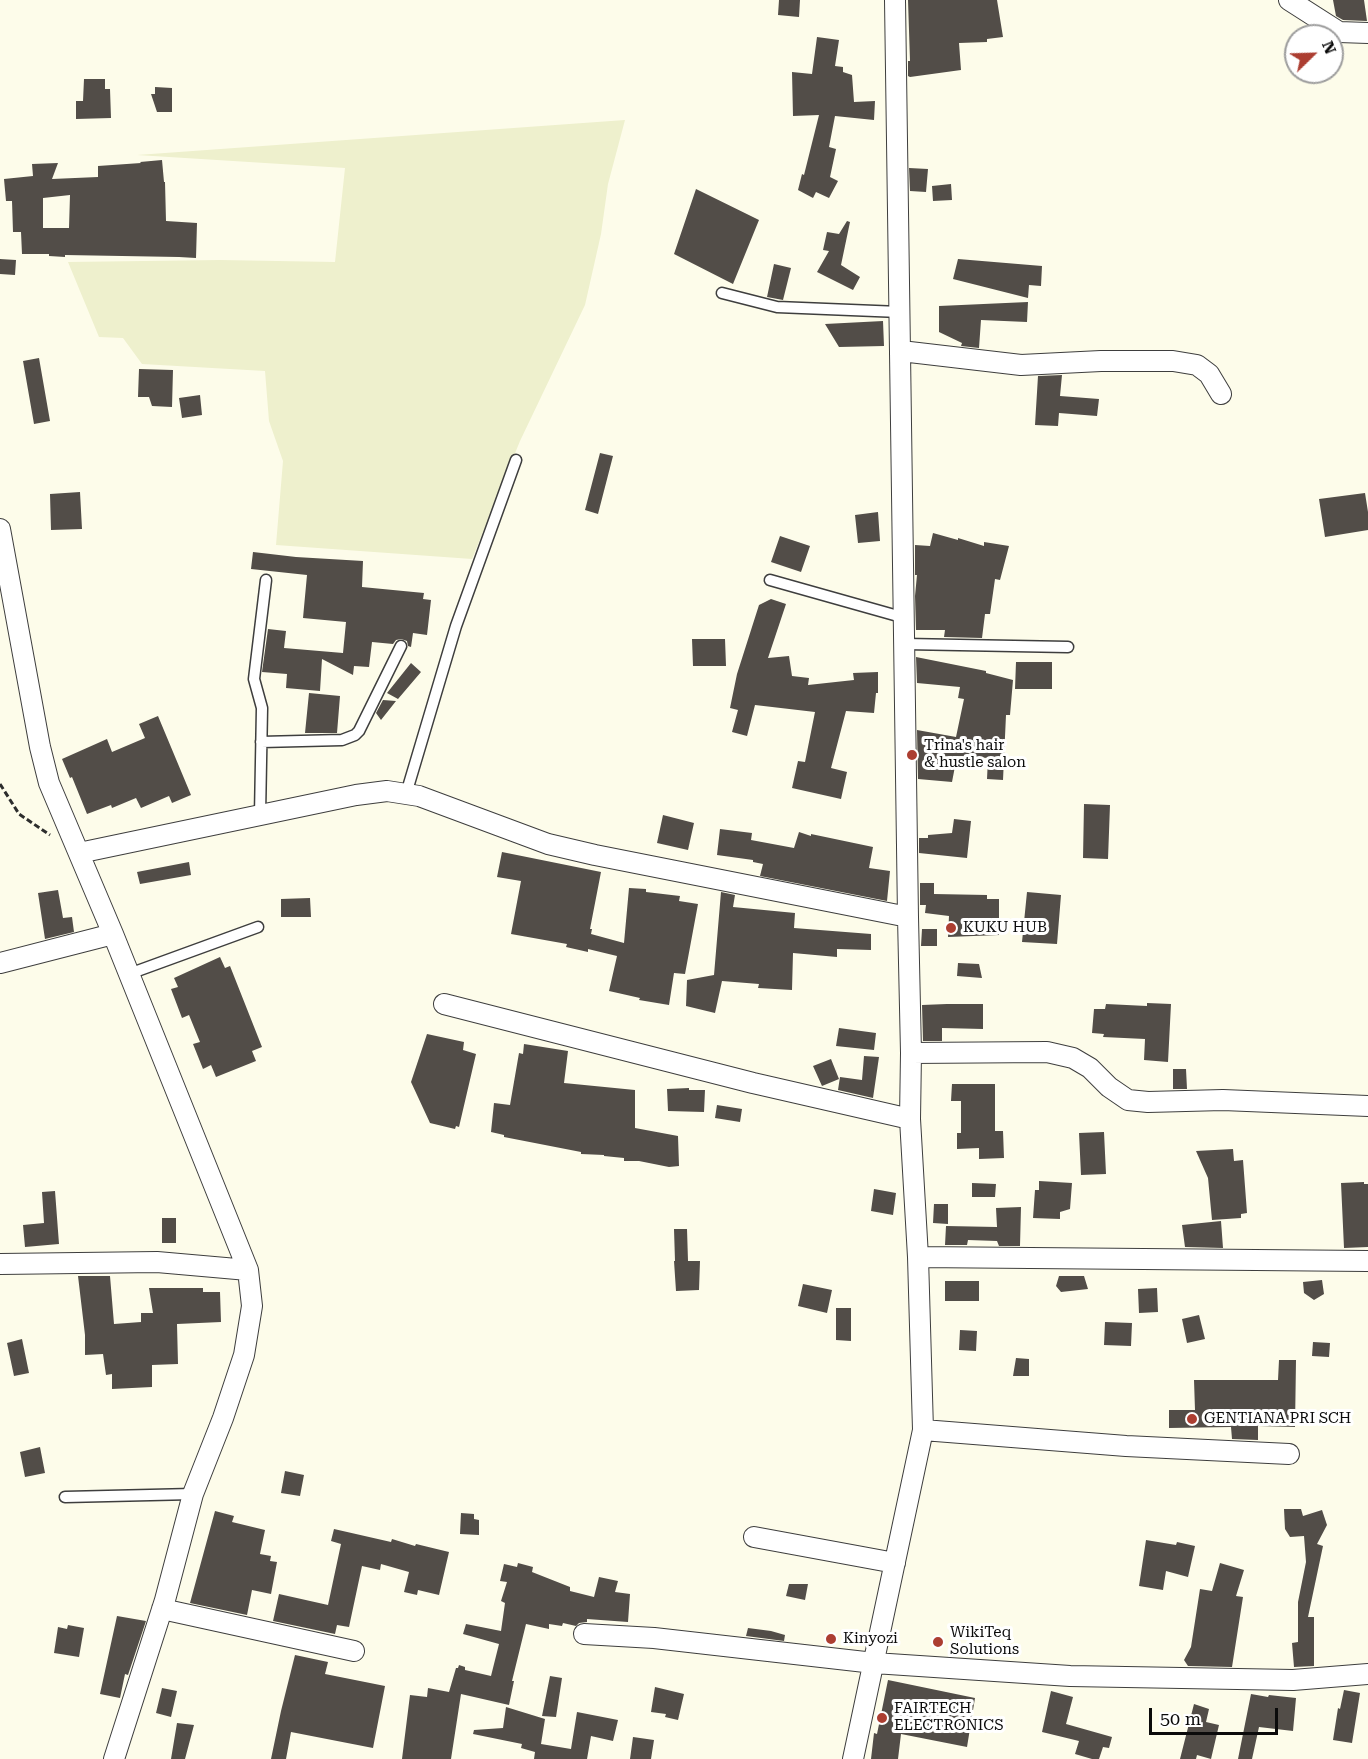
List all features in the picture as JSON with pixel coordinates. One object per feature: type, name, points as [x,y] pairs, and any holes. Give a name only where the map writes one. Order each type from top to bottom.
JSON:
[{"type":"street","points":[[854,1759],[923,1430],[918,1257],[910,1119],[911,1053],[895,0]]},
{"type":"street","points":[[1289,0],[1339,32],[1368,33]]},
{"type":"street","points":[[901,351],[1021,365],[1101,361],[1173,361],[1197,365],[1203,369],[1209,374],[1221,394]]},
{"type":"street","points":[[0,529],[6,597],[49,783],[113,934],[248,1270],[252,1306],[244,1355],[223,1418],[193,1494],[162,1609],[114,1759]]},
{"type":"street","points":[[79,854],[356,795],[387,791],[419,796],[548,844],[908,916]]},
{"type":"street","points":[[0,963],[113,934]]},
{"type":"street","points":[[444,1004],[753,1083],[910,1119]]},
{"type":"street","points":[[911,1053],[1047,1052],[1073,1058],[1090,1068],[1109,1087],[1128,1100],[1148,1102],[1223,1100],[1368,1106]]},
{"type":"street","points":[[918,1257],[1368,1261]]},
{"type":"street","points":[[0,1264],[157,1262],[248,1270]]},
{"type":"street","points":[[923,1430],[1126,1446],[1289,1454]]},
{"type":"street","points":[[754,1537],[895,1563]]},
{"type":"street","points":[[162,1609],[354,1651]]},
{"type":"street","points":[[584,1634],[654,1638],[874,1663],[1070,1676],[1293,1680],[1368,1674]]},
{"type":"lane","points":[[722,293],[777,307],[900,312]]},
{"type":"lane","points":[[406,794],[456,626],[516,460]]},
{"type":"lane","points":[[260,815],[262,708],[254,679],[266,580]]},
{"type":"lane","points":[[770,580],[905,618]]},
{"type":"lane","points":[[905,644],[1068,647]]},
{"type":"lane","points":[[261,742],[342,740],[355,735],[401,646]]},
{"type":"lane","points":[[129,974],[258,927]]},
{"type":"lane","points":[[65,1497],[193,1494]]},
{"type":"path","points":[[0,784],[19,814],[79,854]]},
{"type":"green space","points":[[625,120],[608,184],[601,234],[585,305],[520,441],[472,559],[276,545],[283,461],[269,421],[265,371],[142,364],[123,338],[99,337],[68,262],[220,260],[335,262],[345,168],[137,155]]},
{"type":"building","points":[[779,0],[800,0],[799,17],[778,15]]},
{"type":"building","points":[[908,0],[997,0],[1003,37],[987,39],[987,42],[959,43],[961,70],[910,77],[908,76],[908,61],[910,61]]},
{"type":"building","points":[[1333,0],[1364,0],[1367,21],[1343,20],[1336,16]]},
{"type":"building","points":[[817,37],[839,40],[835,66],[843,67],[843,72],[852,75],[854,102],[875,101],[874,120],[835,116],[829,147],[836,149],[830,177],[838,181],[829,198],[816,192],[813,198],[798,190],[819,115],[793,116],[792,72],[812,74]]},
{"type":"building","points":[[84,79],[105,79],[105,89],[110,89],[111,118],[76,119],[76,101],[83,101]]},
{"type":"building","points":[[155,87],[172,88],[172,112],[157,112],[151,94],[155,94]]},
{"type":"building","points":[[162,160],[166,221],[197,223],[196,258],[65,255],[65,257],[49,256],[49,254],[22,254],[21,232],[13,232],[12,201],[6,201],[4,179],[33,176],[32,164],[58,163],[52,179],[98,177],[98,166]],"holes":[[[70,195],[69,228],[43,228],[43,198]]]},
{"type":"building","points":[[909,168],[928,169],[926,192],[910,191]]},
{"type":"building","points":[[951,184],[952,200],[933,201],[932,186]]},
{"type":"building","points":[[696,189],[759,220],[733,284],[674,254]]},
{"type":"building","points":[[847,221],[850,222],[841,265],[860,277],[853,290],[817,272],[829,251],[823,250],[827,232],[839,234]]},
{"type":"building","points":[[0,259],[16,260],[15,275],[0,274]]},
{"type":"building","points":[[958,259],[1042,266],[1041,286],[1029,285],[1028,298],[953,279]]},
{"type":"building","points":[[774,264],[791,268],[783,300],[767,297]]},
{"type":"building","points":[[1028,302],[1027,322],[981,320],[979,348],[961,346],[962,343],[939,332],[939,306]]},
{"type":"building","points":[[883,321],[884,346],[839,347],[825,324]]},
{"type":"building","points":[[39,358],[50,421],[34,424],[23,361]]},
{"type":"building","points":[[139,369],[173,370],[172,407],[152,406],[149,397],[138,397]]},
{"type":"building","points":[[1062,375],[1060,396],[1099,399],[1097,416],[1059,413],[1058,426],[1035,425],[1038,376]]},
{"type":"building","points":[[200,395],[202,415],[182,418],[179,398]]},
{"type":"building","points":[[600,453],[613,456],[598,514],[585,510]]},
{"type":"building","points":[[80,492],[82,529],[51,530],[50,494]]},
{"type":"building","points":[[1365,493],[1368,530],[1325,537],[1319,499]]},
{"type":"building","points":[[878,512],[880,541],[858,543],[855,515]]},
{"type":"building","points":[[933,533],[984,546],[984,542],[1009,546],[1000,580],[995,579],[990,614],[985,614],[982,638],[944,637],[945,630],[916,630],[915,545],[930,546]]},
{"type":"building","points":[[780,536],[810,546],[801,572],[771,562]]},
{"type":"building","points":[[253,552],[363,561],[362,587],[424,593],[423,599],[431,600],[427,635],[413,633],[411,647],[408,646],[407,641],[401,639],[396,640],[393,644],[372,642],[369,667],[354,666],[353,675],[322,659],[320,691],[286,688],[287,674],[262,672],[268,629],[286,631],[284,648],[343,653],[346,622],[303,618],[307,575],[251,569]]},
{"type":"building","points":[[771,599],[786,604],[768,658],[789,656],[792,676],[809,678],[808,685],[854,680],[853,673],[878,672],[878,693],[876,693],[874,713],[846,711],[831,768],[847,772],[841,799],[792,788],[798,761],[805,762],[815,712],[755,705],[747,736],[732,732],[738,710],[730,708],[737,674],[759,605]]},
{"type":"building","points":[[692,639],[725,639],[726,666],[693,666]]},
{"type":"building","points":[[916,657],[986,671],[986,673],[1013,680],[1010,715],[1006,715],[1003,780],[987,779],[988,758],[957,756],[952,782],[918,779],[917,730],[956,737],[964,699],[958,698],[960,687],[917,683]]},
{"type":"building","points":[[1016,662],[1052,662],[1052,689],[1015,689]]},
{"type":"building","points":[[411,663],[421,672],[398,699],[387,693]]},
{"type":"building","points":[[309,693],[340,696],[337,733],[305,733]]},
{"type":"building","points":[[383,700],[396,701],[381,720],[376,713]]},
{"type":"building","points":[[158,716],[191,795],[172,803],[169,796],[141,808],[136,798],[112,808],[111,805],[87,814],[62,759],[107,739],[112,752],[145,738],[139,724]]},
{"type":"building","points":[[1084,804],[1110,805],[1108,859],[1083,858]]},
{"type":"building","points":[[663,815],[694,823],[688,850],[657,843]]},
{"type":"building","points":[[954,819],[971,821],[967,858],[919,853],[919,838],[952,833]]},
{"type":"building","points":[[720,829],[752,833],[751,840],[794,848],[799,832],[873,847],[869,868],[890,871],[887,901],[760,876],[763,864],[753,862],[753,860],[717,855]]},
{"type":"building","points":[[502,852],[601,872],[591,934],[624,943],[629,888],[680,896],[679,901],[698,904],[685,974],[674,973],[669,1005],[639,1000],[640,998],[609,991],[617,956],[588,949],[588,952],[566,947],[567,944],[511,934],[521,881],[497,877]]},
{"type":"building","points":[[189,862],[191,875],[140,884],[137,872]]},
{"type":"building","points":[[920,883],[934,883],[934,894],[987,895],[987,899],[999,899],[999,935],[948,937],[949,916],[925,913],[926,905],[920,905]]},
{"type":"building","points":[[58,890],[63,918],[72,917],[74,932],[45,939],[38,893]]},
{"type":"building","points":[[721,892],[735,895],[733,907],[795,913],[794,928],[871,934],[871,950],[837,949],[837,957],[793,953],[792,990],[758,988],[759,984],[722,981],[715,1013],[686,1006],[687,980],[714,975]]},
{"type":"building","points":[[1027,892],[1061,895],[1057,944],[1022,942]]},
{"type":"building","points":[[310,898],[311,917],[281,917],[281,899]]},
{"type":"building","points":[[922,929],[937,929],[937,946],[921,946]]},
{"type":"building","points":[[220,957],[225,968],[230,966],[262,1047],[252,1051],[256,1061],[216,1077],[211,1065],[203,1069],[193,1044],[200,1042],[189,1015],[182,1018],[171,989],[178,987],[174,978]]},
{"type":"building","points":[[958,963],[979,964],[982,978],[957,976]]},
{"type":"building","points":[[1147,1003],[1171,1004],[1168,1062],[1144,1060],[1145,1039],[1103,1037],[1104,1034],[1092,1033],[1094,1009],[1105,1009],[1106,1004],[1147,1006]]},
{"type":"building","points":[[983,1004],[983,1029],[942,1028],[942,1041],[923,1041],[922,1005]]},
{"type":"building","points":[[839,1028],[876,1033],[874,1050],[836,1046]]},
{"type":"building","points":[[427,1034],[464,1042],[463,1050],[476,1054],[459,1127],[456,1126],[455,1129],[430,1123],[411,1082]]},
{"type":"building","points":[[524,1044],[568,1051],[564,1083],[635,1090],[635,1128],[678,1136],[679,1166],[669,1167],[639,1161],[624,1161],[624,1158],[604,1155],[581,1154],[581,1152],[504,1137],[504,1135],[491,1132],[494,1103],[510,1105],[519,1053],[523,1054]]},
{"type":"building","points":[[864,1056],[879,1057],[873,1098],[838,1090],[840,1077],[862,1080]]},
{"type":"building","points":[[831,1059],[839,1079],[822,1086],[813,1066]]},
{"type":"building","points":[[1173,1069],[1186,1069],[1187,1089],[1173,1089]]},
{"type":"building","points":[[952,1084],[995,1084],[995,1131],[1003,1131],[1004,1158],[979,1159],[979,1148],[957,1149],[957,1133],[961,1133],[961,1101],[951,1101]]},
{"type":"building","points":[[689,1088],[689,1090],[705,1090],[704,1112],[668,1111],[667,1089]]},
{"type":"building","points":[[717,1105],[742,1109],[740,1122],[715,1118]]},
{"type":"building","points":[[1104,1132],[1106,1174],[1081,1175],[1079,1133]]},
{"type":"building","points":[[1233,1149],[1234,1161],[1243,1160],[1247,1213],[1241,1214],[1241,1218],[1212,1220],[1208,1178],[1196,1151]]},
{"type":"building","points":[[1039,1181],[1072,1183],[1070,1209],[1060,1212],[1060,1219],[1033,1218],[1035,1190],[1039,1190]]},
{"type":"building","points":[[1364,1182],[1368,1184],[1368,1247],[1344,1248],[1341,1183]]},
{"type":"building","points":[[972,1183],[996,1184],[995,1197],[972,1197]]},
{"type":"building","points":[[874,1189],[896,1193],[893,1215],[871,1211]]},
{"type":"building","points":[[55,1191],[59,1244],[25,1247],[23,1225],[44,1223],[42,1192]]},
{"type":"building","points":[[934,1204],[948,1204],[948,1224],[933,1223]]},
{"type":"building","points":[[1021,1207],[1020,1246],[999,1246],[997,1241],[968,1240],[967,1245],[945,1245],[946,1226],[997,1227],[996,1208]]},
{"type":"building","points":[[162,1218],[176,1218],[176,1243],[162,1243]]},
{"type":"building","points":[[1221,1221],[1223,1248],[1185,1247],[1182,1225]]},
{"type":"building","points":[[674,1229],[687,1229],[688,1261],[700,1261],[699,1290],[676,1291]]},
{"type":"building","points":[[78,1276],[110,1276],[114,1324],[141,1322],[141,1313],[153,1313],[149,1288],[203,1288],[203,1292],[220,1292],[221,1322],[177,1324],[178,1364],[152,1365],[152,1387],[112,1389],[112,1374],[106,1375],[103,1354],[85,1355]]},
{"type":"building","points":[[1059,1276],[1084,1276],[1088,1289],[1061,1292],[1056,1286]]},
{"type":"building","points":[[1322,1280],[1324,1294],[1314,1300],[1304,1293],[1303,1282]]},
{"type":"building","points":[[945,1281],[979,1281],[979,1301],[945,1301]]},
{"type":"building","points":[[803,1284],[832,1290],[827,1313],[798,1306]]},
{"type":"building","points":[[1157,1288],[1158,1312],[1139,1313],[1138,1289]]},
{"type":"building","points":[[836,1308],[851,1308],[851,1341],[836,1340]]},
{"type":"building","points":[[1199,1315],[1205,1339],[1187,1343],[1182,1319]]},
{"type":"building","points":[[1105,1322],[1132,1323],[1131,1346],[1104,1345]]},
{"type":"building","points":[[960,1330],[977,1331],[976,1351],[959,1350]]},
{"type":"building","points":[[22,1339],[29,1373],[14,1376],[7,1343]]},
{"type":"building","points":[[1313,1342],[1330,1343],[1329,1357],[1312,1356]]},
{"type":"building","points":[[1016,1358],[1029,1359],[1029,1376],[1013,1376]]},
{"type":"building","points":[[1279,1360],[1296,1360],[1295,1427],[1258,1426],[1258,1440],[1232,1439],[1231,1427],[1169,1428],[1169,1410],[1195,1410],[1194,1380],[1278,1380]]},
{"type":"building","points":[[40,1447],[45,1473],[25,1477],[20,1452]]},
{"type":"building","points":[[285,1471],[304,1475],[300,1496],[281,1493]]},
{"type":"building","points":[[1284,1509],[1301,1509],[1303,1516],[1322,1510],[1327,1525],[1317,1544],[1323,1546],[1308,1617],[1314,1617],[1314,1666],[1294,1667],[1292,1643],[1298,1642],[1298,1602],[1306,1562],[1304,1536],[1290,1537],[1285,1529]]},
{"type":"building","points":[[215,1511],[234,1516],[232,1522],[265,1530],[260,1554],[271,1556],[270,1561],[277,1562],[271,1594],[252,1590],[247,1615],[190,1603]]},
{"type":"building","points":[[461,1513],[474,1514],[474,1519],[479,1520],[479,1535],[460,1534]]},
{"type":"building","points":[[334,1529],[449,1552],[439,1595],[418,1590],[417,1595],[404,1592],[409,1572],[381,1564],[380,1570],[362,1566],[349,1627],[337,1625],[335,1634],[273,1621],[279,1594],[328,1605],[341,1544],[331,1541]]},
{"type":"building","points":[[1146,1540],[1195,1546],[1188,1577],[1166,1571],[1163,1590],[1139,1586]]},
{"type":"building","points":[[518,1563],[533,1567],[532,1572],[570,1587],[570,1591],[594,1597],[599,1577],[618,1581],[615,1592],[630,1594],[628,1622],[587,1619],[587,1622],[576,1626],[563,1623],[562,1626],[549,1624],[549,1629],[526,1624],[512,1681],[514,1681],[509,1705],[461,1694],[451,1759],[402,1759],[410,1695],[427,1697],[428,1688],[449,1692],[459,1665],[465,1667],[465,1670],[491,1676],[499,1644],[463,1634],[466,1624],[501,1631],[505,1603],[501,1601],[507,1582],[500,1581],[504,1564],[517,1567]]},
{"type":"building","points":[[1220,1563],[1244,1570],[1236,1596],[1243,1597],[1232,1667],[1188,1666],[1184,1660],[1191,1647],[1200,1589],[1212,1591]]},
{"type":"building","points":[[789,1584],[808,1584],[805,1600],[786,1596]]},
{"type":"building","points":[[117,1616],[146,1621],[128,1675],[125,1674],[120,1698],[100,1694]]},
{"type":"building","points":[[68,1625],[84,1628],[79,1657],[54,1653],[58,1627],[67,1629]]},
{"type":"building","points":[[748,1628],[785,1635],[784,1641],[746,1636]]},
{"type":"building","points":[[295,1655],[328,1662],[325,1674],[385,1686],[373,1748],[291,1732],[286,1759],[271,1759]]},
{"type":"building","points":[[550,1676],[562,1678],[556,1717],[542,1716]]},
{"type":"building","points":[[888,1680],[975,1698],[967,1747],[901,1734],[898,1759],[871,1759],[874,1733],[877,1734]]},
{"type":"building","points":[[655,1687],[684,1694],[678,1720],[665,1717],[666,1714],[651,1712]]},
{"type":"building","points":[[162,1688],[177,1691],[171,1717],[156,1713]]},
{"type":"building","points":[[1344,1690],[1360,1693],[1352,1743],[1333,1740],[1338,1708],[1340,1709]]},
{"type":"building","points":[[1051,1691],[1073,1697],[1066,1724],[1112,1737],[1109,1748],[1103,1747],[1099,1759],[1075,1754],[1079,1741],[1042,1732]]},
{"type":"building","points":[[1251,1694],[1296,1698],[1293,1731],[1259,1727],[1252,1759],[1238,1759]]},
{"type":"building","points":[[1194,1704],[1209,1709],[1206,1722],[1219,1725],[1211,1759],[1197,1755],[1196,1759],[1180,1759]]},
{"type":"building","points":[[506,1707],[545,1719],[541,1744],[571,1749],[577,1712],[618,1720],[613,1741],[591,1736],[587,1759],[534,1759],[535,1752],[521,1748],[522,1744],[473,1734],[474,1730],[503,1728]]},
{"type":"building","points":[[177,1723],[194,1725],[185,1759],[171,1759]]},
{"type":"building","points":[[633,1737],[654,1740],[651,1759],[630,1759]]},
{"type":"place","name":"Trina's hair & hustle salon","points":[[912,755]]},
{"type":"place","name":"KUKU HUB","points":[[951,928]]},
{"type":"place","name":"GENTIANA PRI SCH","points":[[1192,1419]]},
{"type":"place","name":"Kinyozi","points":[[831,1639]]},
{"type":"place","name":"WikiTeq Solutions","points":[[938,1642]]},
{"type":"place","name":"FAIRTECH ELECTRONICS","points":[[882,1718]]}]
